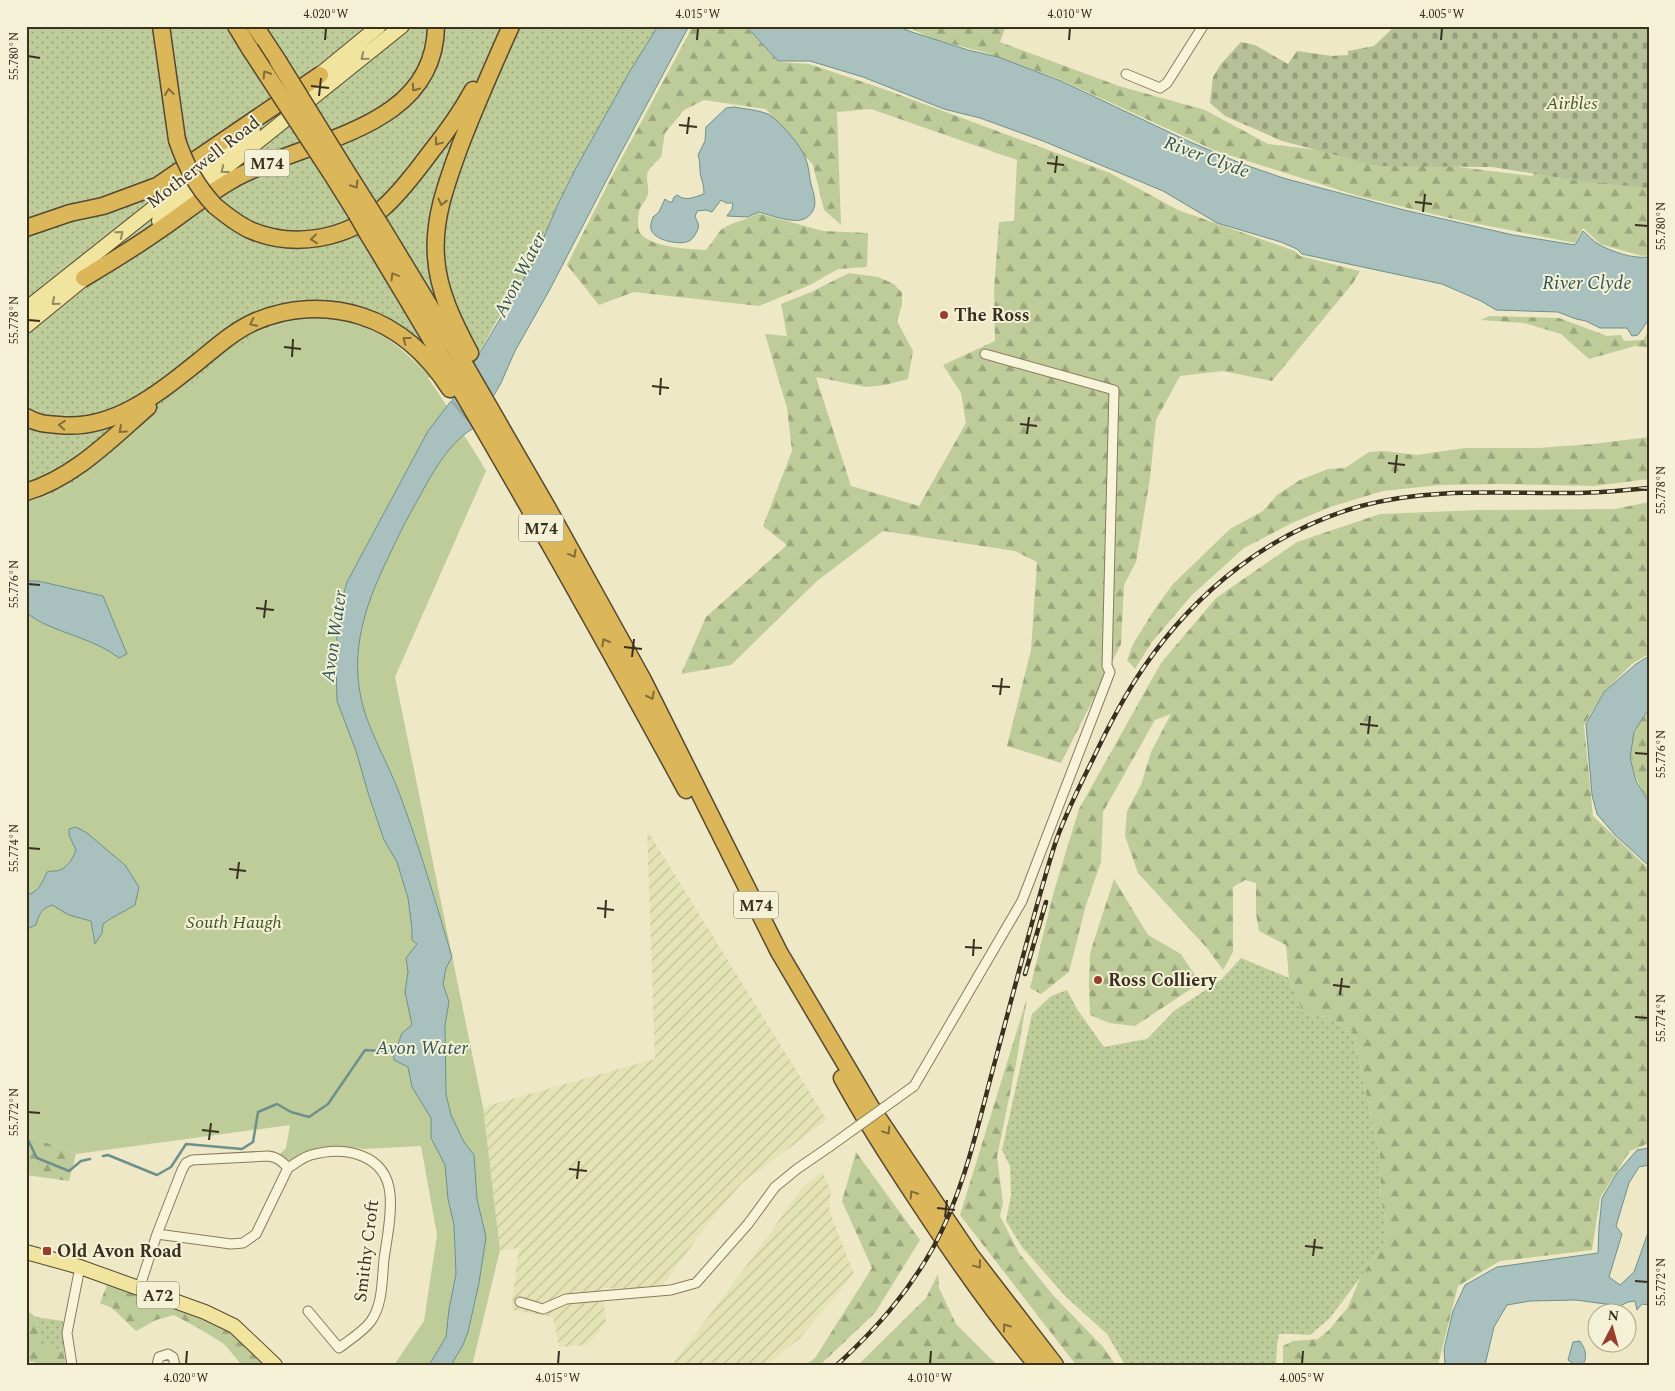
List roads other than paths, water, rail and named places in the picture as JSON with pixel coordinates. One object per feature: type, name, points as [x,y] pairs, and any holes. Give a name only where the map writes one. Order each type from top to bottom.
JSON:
[{"type":"highway","name":"M74","points":[[161,26],[177,140],[190,173],[204,195],[229,218],[250,229],[264,235],[299,240],[320,238],[357,226],[382,208],[406,185],[455,120],[510,26]]},
{"type":"highway","name":"M74","points":[[236,26],[250,49],[337,170],[375,230],[458,342]]},
{"type":"highway","name":"M74","points":[[255,26],[278,61],[337,170]]},
{"type":"highway","name":"M74","points":[[264,26],[278,61]]},
{"type":"highway","name":"M74","points":[[84,278],[157,232],[195,204],[241,175],[275,159],[363,127],[392,110],[410,94],[430,61],[436,26]]},
{"type":"highway","name":"M74","points":[[510,26],[480,95],[450,175],[437,220],[435,239],[438,275],[458,342],[492,427],[567,572],[864,1119],[954,1256],[1037,1365]]},
{"type":"highway","name":"M74","points":[[26,228],[70,213],[102,206],[157,186],[320,75]]},
{"type":"highway","name":"M74","points":[[375,230],[443,368]]},
{"type":"highway","name":"M74","points":[[26,492],[37,489],[76,468],[111,440],[224,340],[253,322],[285,312],[319,309],[353,314],[383,325],[401,336],[443,368],[492,427],[547,508],[643,680],[779,952],[872,1109],[971,1256],[1055,1365]]},
{"type":"highway","name":"M74","points":[[26,417],[36,423],[68,426],[90,425],[114,417],[146,402],[198,362]]},
{"type":"main road","name":"Motherwell Road","points":[[26,309],[380,26]]},
{"type":"main road","name":"Motherwell Road","points":[[26,326],[84,278],[189,198],[402,26]]},
{"type":"main road","name":"A72","points":[[26,1252],[80,1267],[206,1312],[234,1326],[275,1365]]},
{"type":"street","points":[[1126,74],[1160,88],[1167,83],[1203,26]]},
{"type":"street","points":[[520,1302],[543,1309],[566,1299],[671,1290],[696,1282],[748,1224],[775,1187],[797,1169],[914,1086],[1022,901],[1110,672],[1107,666],[1114,390],[985,354]]},
{"type":"street","name":"Smithy Croft","points":[[288,1168],[308,1156],[328,1152],[346,1152],[364,1156],[380,1167],[390,1193],[380,1298],[370,1322],[338,1348],[308,1311]]},
{"type":"street","points":[[139,1289],[157,1234],[186,1163],[192,1160],[268,1156],[282,1161],[288,1168],[256,1234],[243,1243],[230,1244],[157,1234]]},
{"type":"street","points":[[72,1365],[67,1333],[80,1267]]},
{"type":"street","points":[[158,1365],[159,1357],[168,1354],[173,1357],[175,1365]]},
{"type":"water","name":"Avon Water","points":[[658,26],[689,26],[549,291],[515,351],[501,383],[475,428],[452,400],[533,263],[557,206],[576,168],[630,71]]},
{"type":"water","name":"River Clyde","points":[[746,26],[897,26],[968,50],[998,57],[1061,81],[1188,141],[1240,163],[1283,178],[1404,210],[1513,235],[1575,245],[1583,231],[1596,243],[1610,250],[1629,256],[1649,257],[1649,319],[1638,335],[1632,336],[1627,328],[1600,328],[1586,321],[1558,312],[1496,310],[1481,301],[1442,284],[1302,254],[1297,249],[1281,242],[1217,223],[1163,191],[1043,141],[980,118],[944,109],[863,77],[810,61],[778,61]]},
{"type":"water","points":[[734,107],[768,114],[794,140],[803,152],[807,164],[815,202],[813,210],[806,218],[801,220],[783,219],[758,212],[748,217],[727,216],[732,209],[733,203],[726,203],[721,200],[712,212],[706,210],[697,211],[695,217],[698,227],[694,237],[689,241],[680,243],[662,239],[653,233],[651,229],[653,217],[659,212],[665,199],[672,202],[677,195],[687,199],[704,194],[698,155],[705,141],[706,127],[726,108]]},
{"type":"water","name":"Avon Water","points":[[451,401],[474,428],[454,444],[446,454],[430,477],[402,528],[365,615],[358,655],[358,676],[367,719],[404,806],[452,957],[446,968],[443,984],[449,1002],[445,1025],[446,1094],[451,1115],[464,1142],[474,1155],[477,1199],[486,1237],[479,1283],[468,1332],[463,1345],[451,1365],[429,1365],[446,1337],[456,1274],[454,1225],[448,1199],[445,1165],[431,1138],[431,1118],[412,1087],[408,1067],[394,1060],[393,1048],[398,1044],[402,1033],[412,1025],[405,992],[408,972],[406,958],[417,944],[412,940],[408,898],[397,862],[384,840],[356,751],[337,701],[336,662],[340,607],[347,582],[428,431]]},
{"type":"water","points":[[26,581],[38,581],[103,596],[127,654],[119,658],[102,647],[44,624],[26,613]]},
{"type":"water","points":[[1649,656],[1649,711],[1634,732],[1630,758],[1636,781],[1649,802],[1649,866],[1615,835],[1597,814],[1592,795],[1586,724],[1604,692],[1636,664]]},
{"type":"water","points":[[76,827],[87,833],[125,865],[139,887],[135,905],[103,924],[102,933],[95,944],[91,921],[69,915],[52,905],[41,912],[36,925],[29,928],[26,926],[26,895],[37,889],[47,872],[60,870],[71,860],[76,850],[69,835],[69,829]]},
{"type":"water","points":[[1649,1148],[1649,1165],[1639,1167],[1629,1183],[1616,1226],[1622,1234],[1609,1277],[1620,1285],[1634,1272],[1649,1230],[1649,1305],[1642,1304],[1638,1309],[1638,1304],[1636,1304],[1635,1301],[1624,1304],[1605,1304],[1576,1300],[1530,1301],[1507,1305],[1494,1327],[1485,1365],[1445,1365],[1444,1349],[1453,1311],[1465,1285],[1497,1267],[1598,1253],[1602,1198],[1617,1173],[1637,1150]]},
{"type":"water","points":[[1580,1341],[1585,1352],[1583,1365],[1574,1364],[1568,1360],[1573,1342]]},
{"type":"waterway","points":[[103,1156],[108,1155],[157,1175],[171,1167],[186,1144],[242,1149],[253,1142],[258,1112],[277,1104],[291,1112],[309,1117],[328,1104],[365,1050],[395,1052]]},
{"type":"waterway","points":[[26,1136],[37,1158],[69,1171],[81,1161],[90,1159]]},
{"type":"railway","points":[[837,1365],[865,1338],[902,1295],[924,1263],[945,1223],[971,1152],[1048,865],[1068,810],[1123,701],[1144,667],[1187,613],[1238,567],[1266,548],[1296,531],[1328,517],[1361,506],[1387,500],[1440,494],[1584,493],[1649,488]]},
{"type":"railway","points":[[1025,974],[1046,902]]},
{"type":"place","name":"The Ross","points":[[944,315]]},
{"type":"place","name":"Ross Colliery","points":[[1098,980]]},
{"type":"place","name":"Old Avon Road","points":[[47,1251]]},
{"type":"park label","name":"Airbles","points":[[1572,103]]},
{"type":"park label","name":"South Haugh","points":[[234,922]]}]
